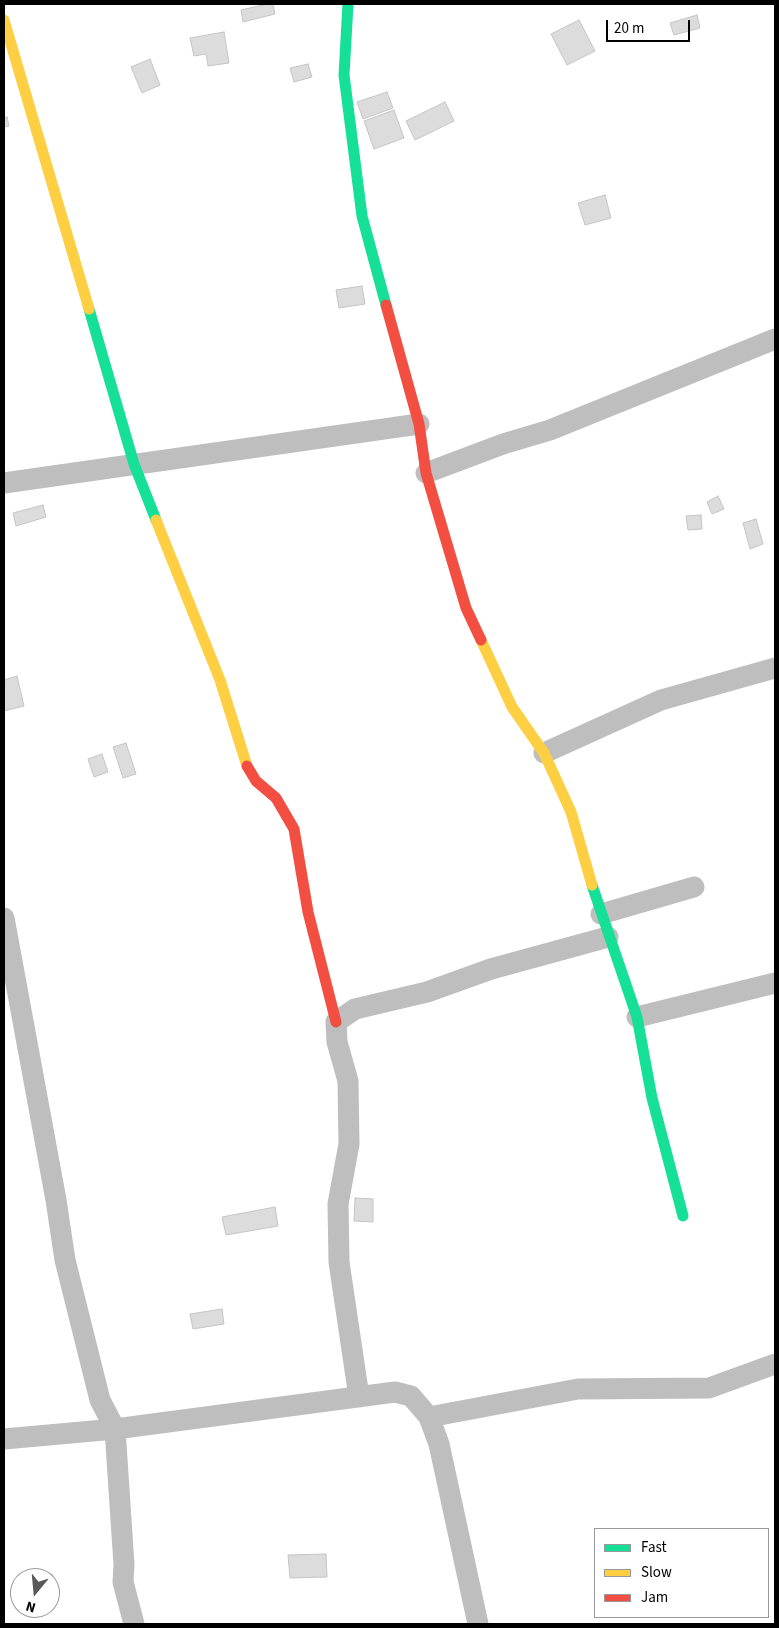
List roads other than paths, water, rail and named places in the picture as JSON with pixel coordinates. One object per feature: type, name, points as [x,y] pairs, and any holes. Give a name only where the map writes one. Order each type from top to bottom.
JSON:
[{"type":"street","points":[[348,4],[344,75],[362,216],[419,424],[426,473],[466,608],[512,707],[544,753],[571,812],[608,936],[637,1017],[652,1098],[683,1216]]},
{"type":"street","points":[[4,20],[134,464],[220,680],[248,768],[256,782],[276,798],[294,829],[308,912],[336,1022],[337,1042],[348,1081],[349,1144],[338,1204],[339,1262],[359,1397]]},
{"type":"street","points":[[426,473],[503,444],[550,430],[775,339]]},
{"type":"street","points":[[4,483],[419,424]]},
{"type":"street","points":[[544,753],[661,700],[775,668]]},
{"type":"street","points":[[601,914],[694,887]]},
{"type":"street","points":[[4,918],[56,1200],[65,1260],[100,1400],[115,1429],[124,1565],[123,1582],[134,1624]]},
{"type":"street","points":[[336,1022],[355,1009],[427,992],[491,969],[608,936]]},
{"type":"street","points":[[637,1017],[775,983]]},
{"type":"street","points":[[429,1416],[578,1389],[709,1388],[775,1364]]},
{"type":"street","points":[[4,1439],[115,1429],[395,1392],[411,1396],[429,1416],[439,1444],[478,1624]]}]
